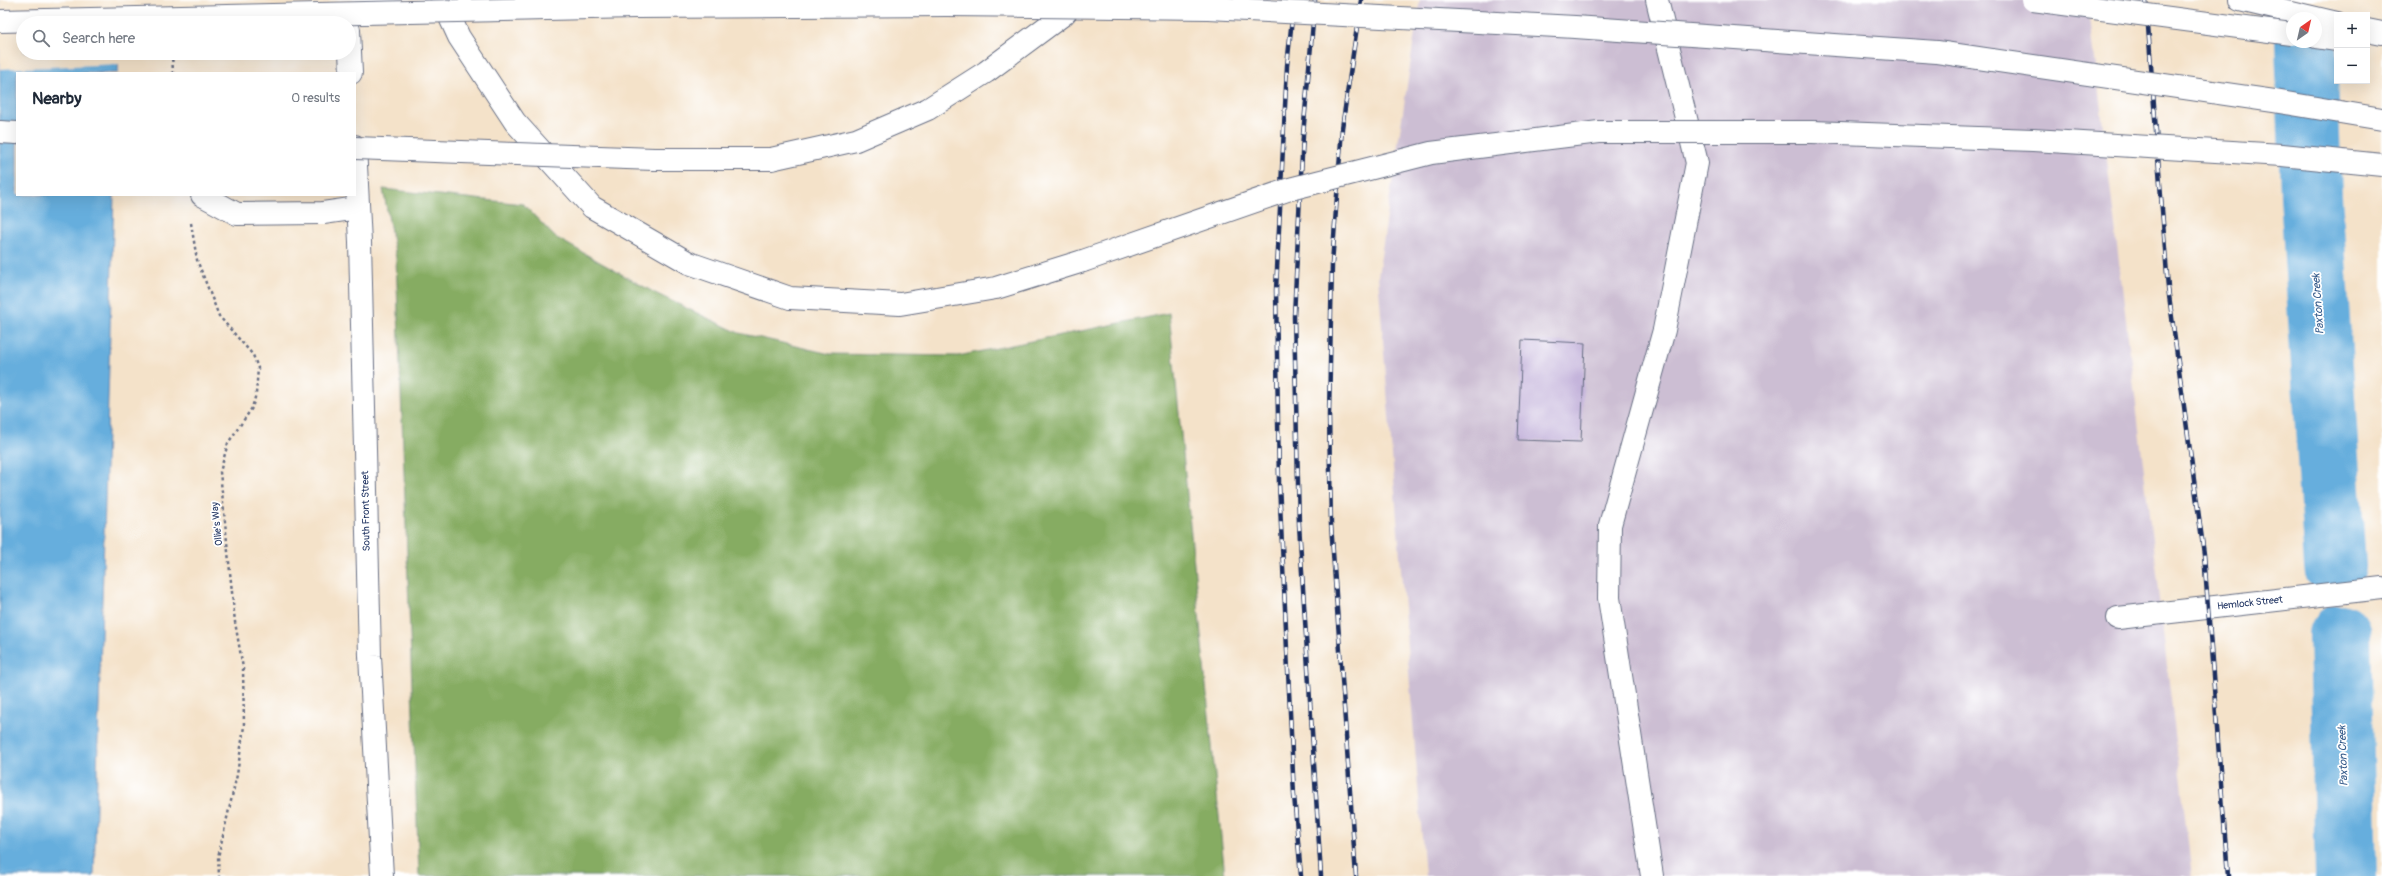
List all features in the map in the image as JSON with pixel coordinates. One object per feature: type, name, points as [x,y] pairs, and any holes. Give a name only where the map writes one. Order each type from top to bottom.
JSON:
[{"type":"main road","points":[[347,0],[348,16]]},
{"type":"main road","points":[[442,0],[459,37],[515,122],[592,207],[688,263],[790,298],[900,304],[996,288],[1083,261],[1290,189],[1431,153],[1600,132],[1812,132],[2033,140],[2282,155],[2382,165]]},
{"type":"main road","points":[[356,147],[654,159],[771,159],[856,140],[928,109],[986,72],[1064,14],[1076,0]]},
{"type":"main road","points":[[1652,876],[1609,598],[1610,525],[1664,330],[1697,163],[1657,0]]},
{"type":"main road","points":[[2034,0],[2286,33]]},
{"type":"main road","points":[[2240,0],[2334,22]]},
{"type":"main road","points":[[230,16],[643,7],[947,5],[1208,8],[1567,27],[1937,52],[2274,100],[2382,119]]},
{"type":"main road","points":[[0,21],[16,21]]},
{"type":"main road","points":[[2370,31],[2382,33]]},
{"type":"main road","points":[[2322,38],[2334,40]]},
{"type":"main road","points":[[2370,43],[2382,45]]},
{"type":"main road","points":[[350,60],[351,72]]},
{"type":"main road","points":[[0,132],[16,133]]},
{"type":"main road","name":"South Front Street","points":[[356,167],[370,656],[382,876]]},
{"type":"main road","points":[[204,196],[237,214],[323,213],[358,208]]},
{"type":"main road","name":"Hemlock Street","points":[[2118,618],[2382,588]]},
{"type":"path","points":[[172,60],[173,72]]},
{"type":"path","name":"Ollie's Way","points":[[190,216],[197,260],[219,316],[253,355],[258,368],[256,394],[252,408],[228,443],[220,472],[235,622],[243,668],[244,726],[237,775],[218,857],[219,876]]},
{"type":"shaded area","points":[[1420,0],[2088,0],[2192,876],[1425,876],[1378,276]]},
{"type":"green space","points":[[383,189],[523,204],[555,237],[657,294],[739,333],[830,354],[958,356],[1169,313],[1225,876],[419,876],[396,258]]},
{"type":"water","points":[[0,0],[16,16],[16,60],[119,60],[118,72],[16,72],[16,196],[114,196],[94,876],[0,876]]},
{"type":"pier","points":[[0,0],[122,0],[122,16],[16,16],[16,60],[120,60],[120,64],[0,69]]},
{"type":"building","points":[[1522,340],[1585,343],[1581,442],[1518,440]]},
{"type":"waterway","name":"Paxton Creek","points":[[2306,48],[2311,196],[2335,566]]},
{"type":"waterway","name":"Paxton Creek","points":[[2340,635],[2346,876]]},
{"type":"railway","points":[[1294,0],[1287,66],[1276,290],[1279,483],[1294,795],[1301,876]]},
{"type":"railway","points":[[1315,0],[1303,135],[1294,316],[1299,524],[1321,876]]},
{"type":"railway","points":[[1356,876],[1331,524],[1329,415],[1332,264],[1342,128],[1361,0]]},
{"type":"railway","points":[[2146,0],[2168,288],[2204,554],[2228,876]]}]
